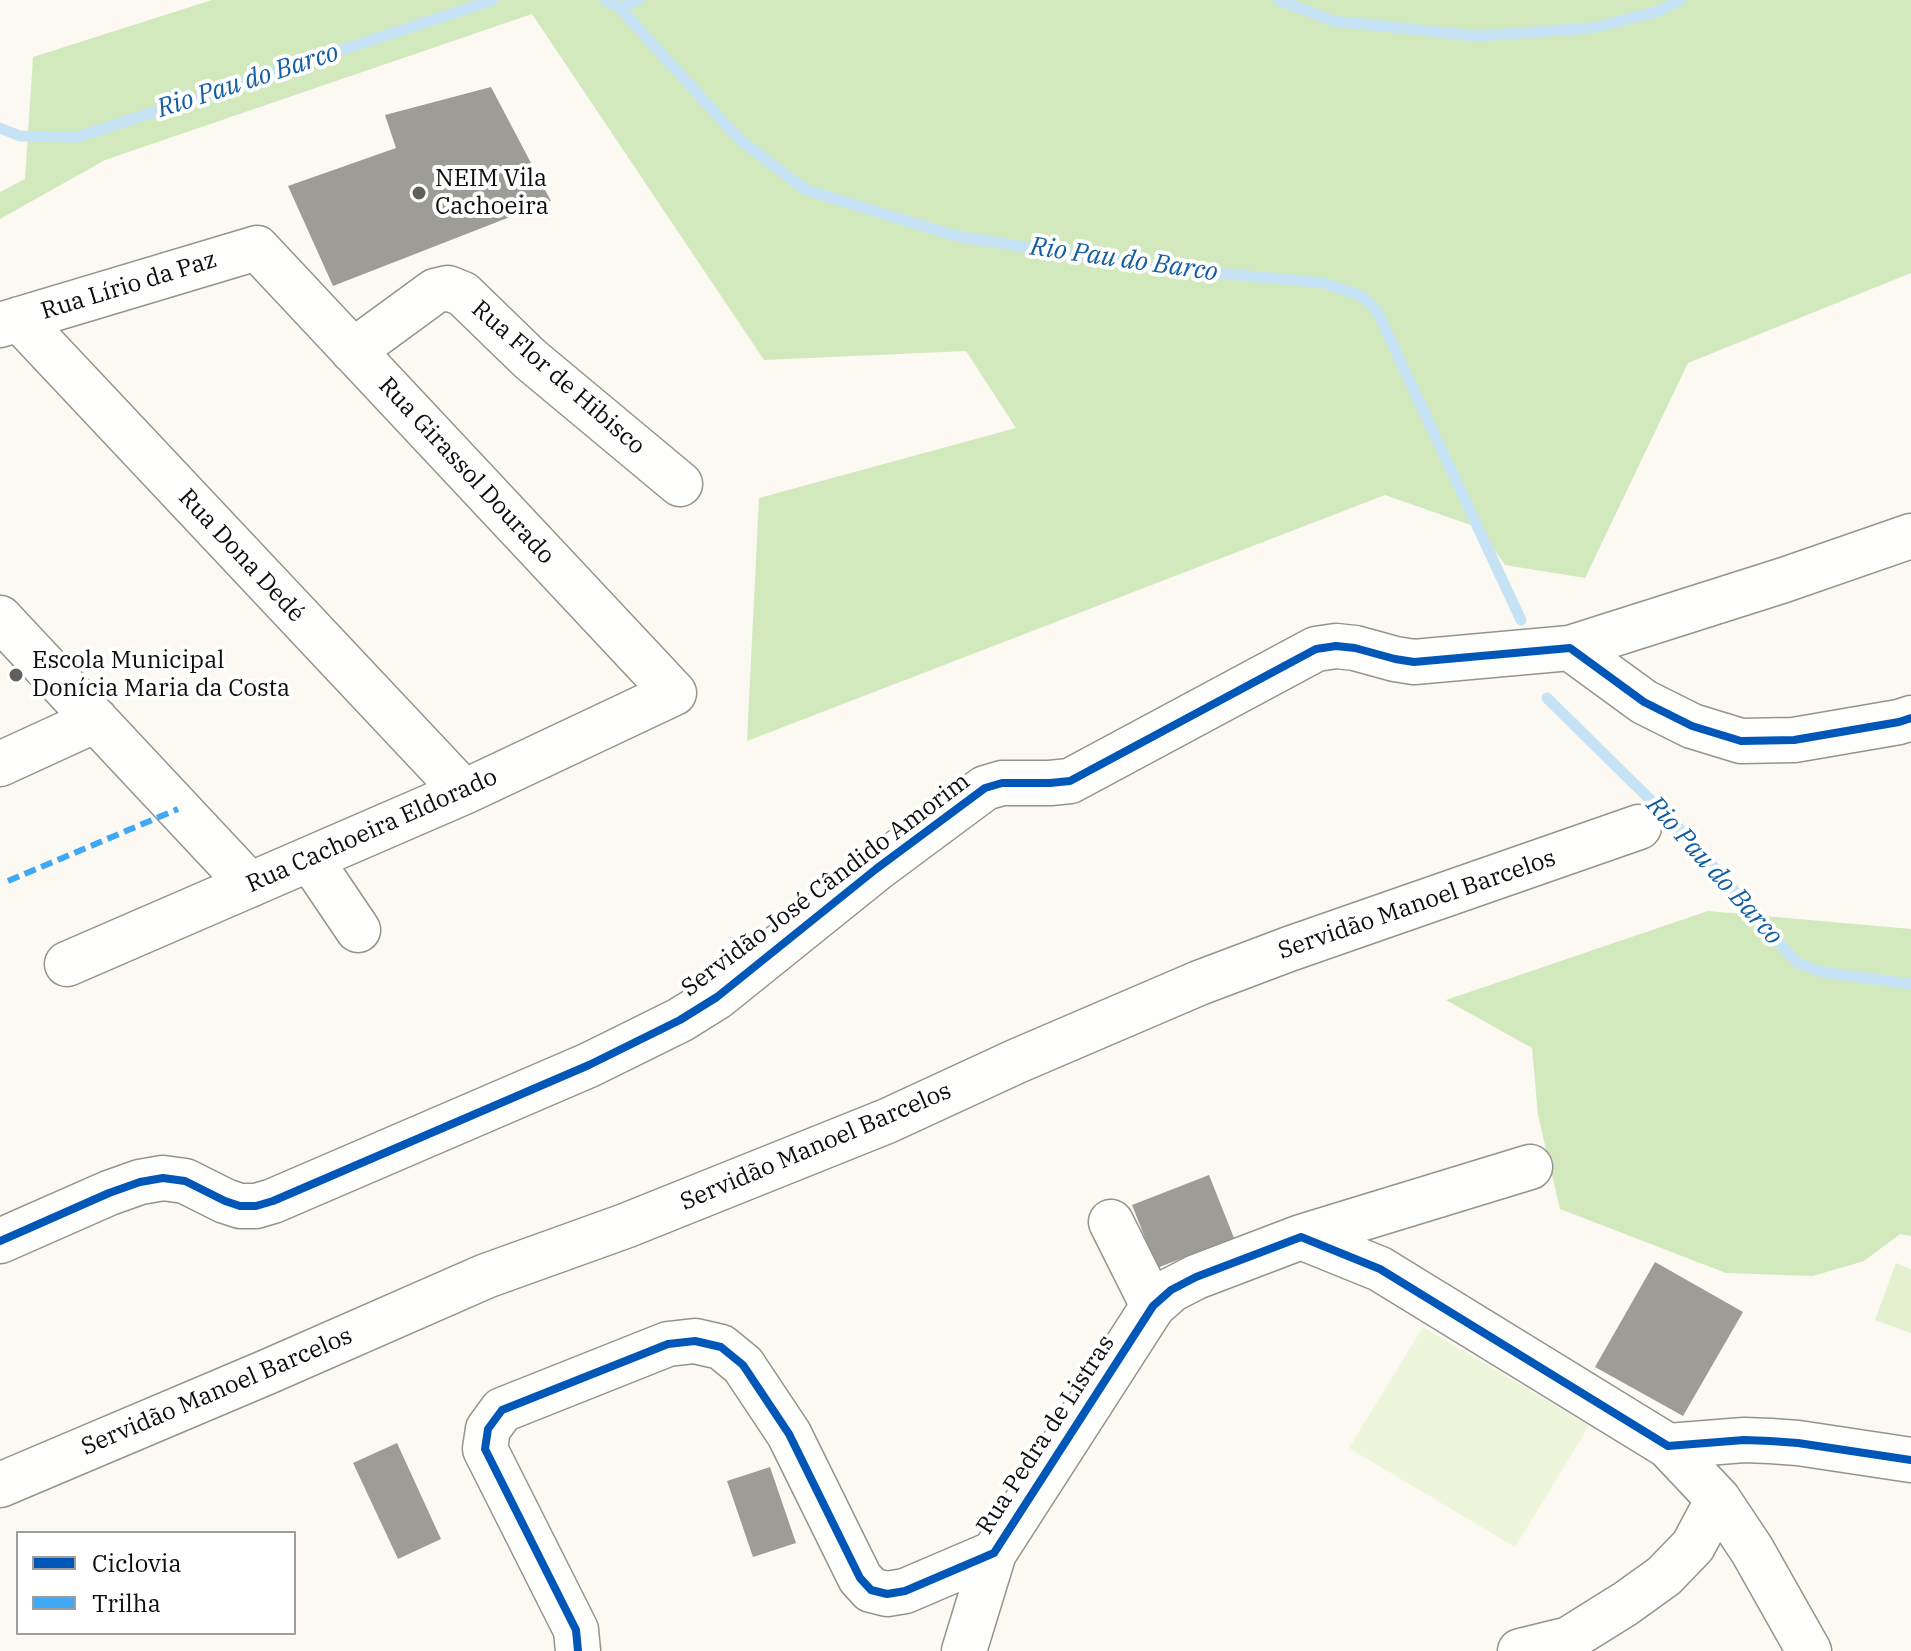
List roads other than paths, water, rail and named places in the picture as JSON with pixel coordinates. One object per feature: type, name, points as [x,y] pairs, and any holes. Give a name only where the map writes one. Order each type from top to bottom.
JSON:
[{"type":"street","name":"Rua Lírio da Paz","points":[[9,322],[257,248]]},
{"type":"street","name":"Rua Girassol Dourado","points":[[257,248],[674,693]]},
{"type":"street","name":"Rua Flor de Hibisco","points":[[353,351],[435,291],[448,288],[463,294],[530,359],[680,484]]},
{"type":"street","name":"Rua Dona Dedé","points":[[9,322],[464,792]]},
{"type":"street","name":"Servidão José Cândido Amorim","points":[[0,1241],[109,1193],[163,1178],[185,1181],[240,1206],[273,1201],[589,1065],[680,1020],[717,997],[876,869],[985,788],[1002,783],[1070,781],[1316,649],[1336,646],[1355,648],[1414,662],[1570,648],[1911,536]]},
{"type":"street","points":[[0,618],[250,885]]},
{"type":"street","points":[[1570,648],[1644,702],[1692,726],[1741,741],[1794,740],[1911,718]]},
{"type":"street","name":"Rua Cachoeira Eldorado","points":[[67,964],[464,792],[674,693]]},
{"type":"street","points":[[0,764],[96,720]]},
{"type":"street","name":"Servidão Manoel Barcelos","points":[[0,1485],[486,1276],[625,1226],[887,1121],[1199,983],[1639,827]]},
{"type":"street","points":[[310,859],[358,930]]},
{"type":"street","name":"Rua Pedra de Listras","points":[[578,1651],[576,1630],[485,1449],[488,1429],[502,1410],[668,1344],[695,1341],[721,1347],[743,1365],[794,1444],[860,1578],[871,1590],[887,1594],[905,1591],[994,1553],[1153,1306],[1171,1290],[1196,1277],[1301,1237],[1530,1167]]},
{"type":"street","points":[[1111,1222],[1153,1306]]},
{"type":"street","points":[[1301,1237],[1380,1269],[1668,1446],[1718,1499],[1752,1550],[1809,1651]]},
{"type":"street","points":[[1668,1446],[1770,1441],[1911,1460]]},
{"type":"street","points":[[1520,1651],[1570,1645],[1664,1576],[1693,1546],[1718,1499]]},
{"type":"street","points":[[964,1651],[994,1553]]},
{"type":"waterway","name":"Rio Pau do Barco","points":[[0,128],[20,136],[78,137],[493,0]]},
{"type":"waterway","name":"Rio Pau do Barco","points":[[605,0],[620,8],[739,139],[806,190],[956,236],[1142,266],[1324,283],[1362,296],[1377,311],[1521,620]]},
{"type":"waterway","points":[[620,8],[638,0]]},
{"type":"waterway","points":[[1278,0],[1334,21],[1476,36],[1592,28],[1659,11],[1680,0]]},
{"type":"waterway","name":"Rio Pau do Barco","points":[[1547,698],[1688,837],[1796,962],[1821,972],[1911,984]]},
{"type":"place","name":"NEIM Vila Cachoeira","points":[[419,193]]},
{"type":"place","name":"Escola Municipal Donícia Maria da Costa","points":[[16,675]]}]
